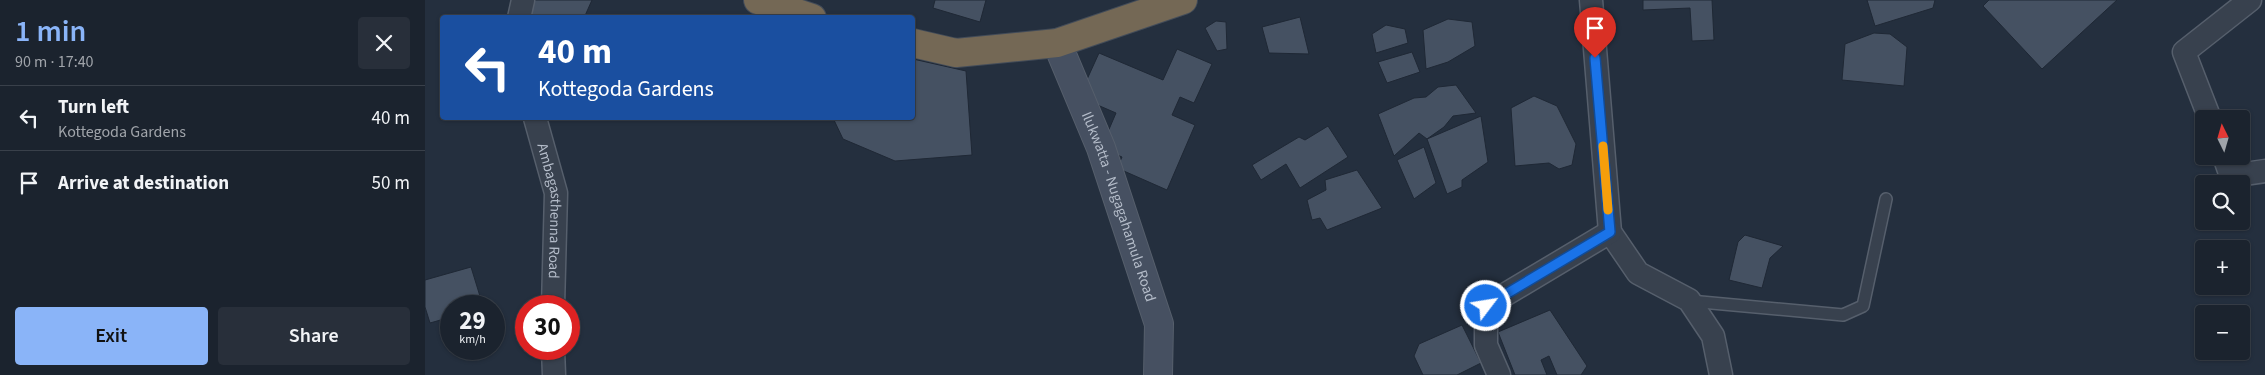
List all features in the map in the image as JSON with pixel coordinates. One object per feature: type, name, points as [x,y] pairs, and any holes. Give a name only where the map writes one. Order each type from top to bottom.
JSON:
[{"type":"highway","points":[[758,0],[803,15]]},
{"type":"highway","points":[[915,43],[955,53],[1057,43],[1183,0]]},
{"type":"street","points":[[520,15],[523,0]]},
{"type":"street","points":[[1591,0],[1610,232],[1638,273],[1689,300],[1713,336],[1721,375]]},
{"type":"street","points":[[2207,110],[2184,52],[2250,0]]},
{"type":"street","name":"Ilukwatta - Nugagahamula Road","points":[[1057,43],[1101,148],[1159,324],[1158,375]]},
{"type":"street","name":"Ambagasthenna Road","points":[[536,120],[556,193],[553,295]]},
{"type":"street","points":[[2227,165],[2231,176],[2265,171]]},
{"type":"street","points":[[1499,375],[1486,345],[1486,306],[1610,232]]},
{"type":"street","points":[[553,360],[554,375]]},
{"type":"lane","points":[[1689,300],[1843,314],[1863,306],[1886,199]]},
{"type":"building","points":[[533,0],[592,0],[585,15],[526,15]]},
{"type":"building","points":[[935,0],[986,0],[980,22],[933,8]]},
{"type":"building","points":[[1643,0],[1712,0],[1714,40],[1692,41],[1690,8],[1643,10]]},
{"type":"building","points":[[1867,0],[1935,0],[1933,8],[1875,26]]},
{"type":"building","points":[[1989,0],[2117,0],[2042,69],[1983,6]]},
{"type":"building","points":[[1300,17],[1309,54],[1269,53],[1262,27]]},
{"type":"building","points":[[1448,19],[1472,22],[1475,46],[1448,62],[1426,69],[1423,30]]},
{"type":"building","points":[[1216,21],[1226,22],[1227,49],[1217,51],[1205,28]]},
{"type":"building","points":[[1386,25],[1405,29],[1408,43],[1376,53],[1372,34]]},
{"type":"building","points":[[1874,33],[1890,34],[1907,47],[1904,86],[1842,80],[1845,44]]},
{"type":"building","points":[[1177,49],[1212,64],[1194,103],[1180,97],[1172,115],[1195,125],[1167,190],[1117,168],[1122,157],[1101,148],[1116,113],[1079,97],[1099,53],[1163,80]]},
{"type":"building","points":[[1412,52],[1420,72],[1387,83],[1378,62]]},
{"type":"building","points":[[915,59],[966,71],[972,155],[895,161],[843,139],[834,120],[915,120]]},
{"type":"building","points":[[1456,85],[1476,113],[1453,116],[1444,127],[1427,139],[1419,133],[1394,156],[1378,114],[1414,98],[1426,97],[1438,87]]},
{"type":"building","points":[[1534,96],[1557,106],[1576,144],[1572,165],[1559,169],[1549,163],[1515,166],[1511,108]]},
{"type":"building","points":[[1481,116],[1488,162],[1462,180],[1462,187],[1447,194],[1427,139]]},
{"type":"building","points":[[1328,126],[1348,157],[1300,188],[1286,164],[1261,180],[1252,165],[1299,137],[1305,140]]},
{"type":"building","points":[[1424,147],[1436,183],[1414,199],[1397,160]]},
{"type":"building","points":[[1357,170],[1382,208],[1327,230],[1320,218],[1312,220],[1307,200],[1326,190],[1325,180]]},
{"type":"building","points":[[1745,235],[1783,246],[1770,258],[1762,288],[1729,280],[1738,242]]},
{"type":"building","points":[[471,267],[480,295],[440,295],[440,320],[430,323],[425,307],[425,280]]},
{"type":"building","points":[[1550,310],[1587,366],[1581,375],[1557,375],[1549,356],[1541,360],[1547,375],[1515,375],[1498,332]]},
{"type":"building","points":[[1462,325],[1481,363],[1457,375],[1423,375],[1414,356],[1419,344]]},
{"type":"slow traffic","points":[[1603,146],[1608,210]]},
{"type":"route","points":[[1486,306],[1610,232],[1595,58]]}]
